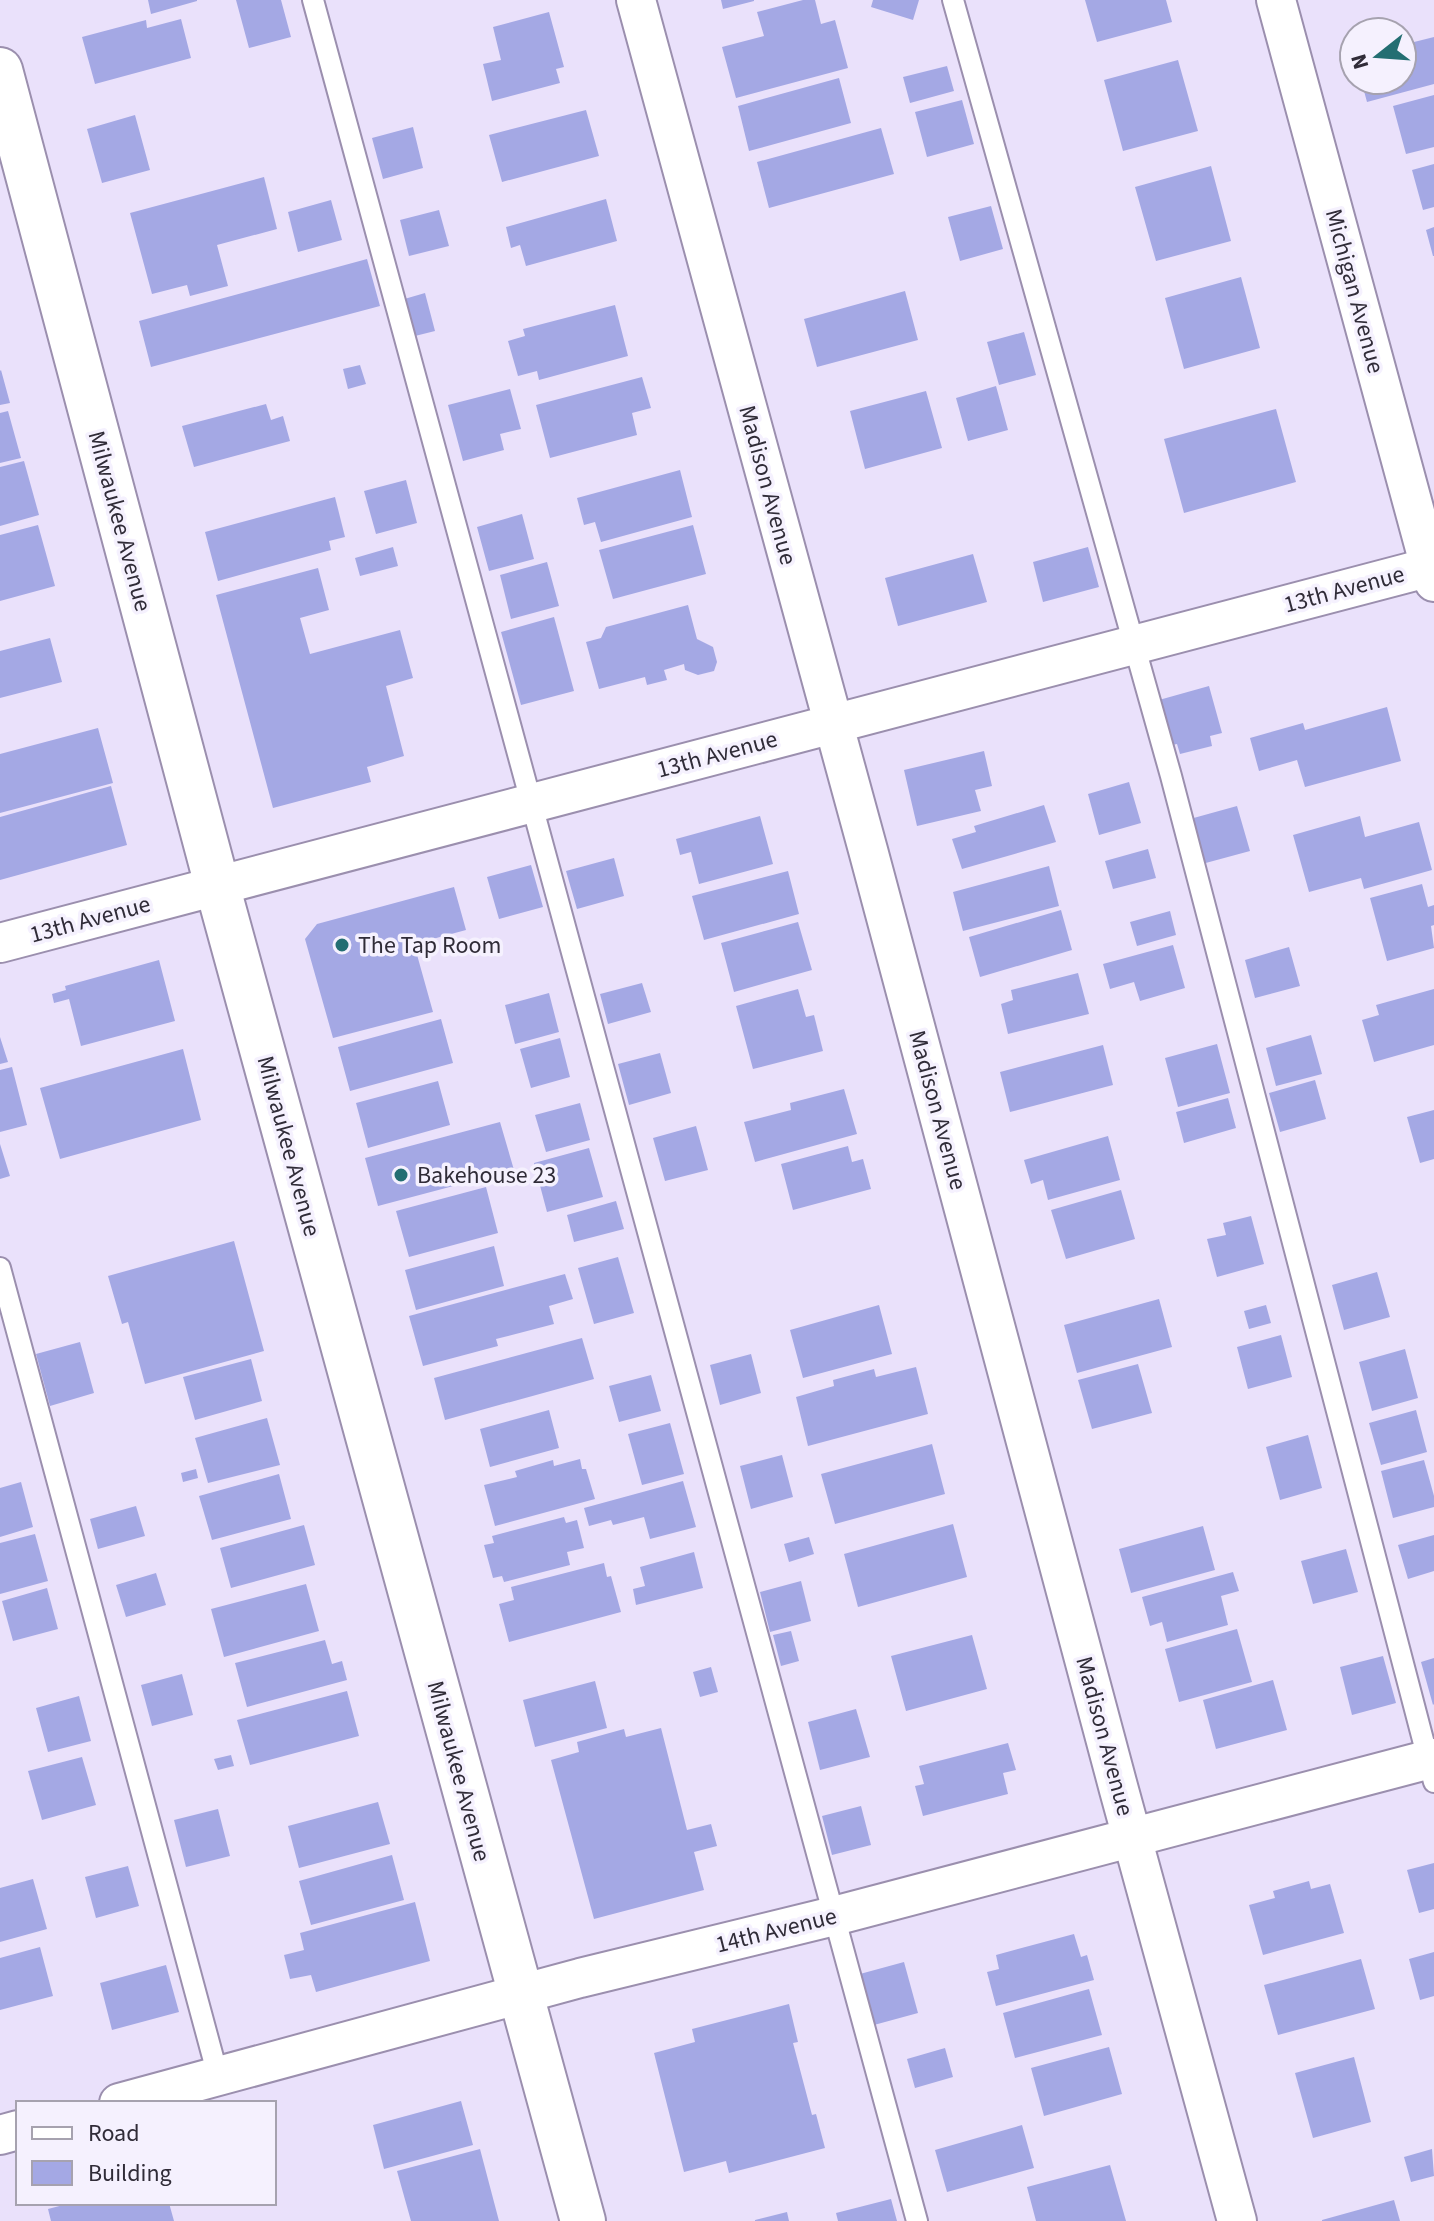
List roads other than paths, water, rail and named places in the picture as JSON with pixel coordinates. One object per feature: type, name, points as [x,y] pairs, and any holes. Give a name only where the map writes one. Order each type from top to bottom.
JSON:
[{"type":"street","name":"Madison Avenue","points":[[636,0],[1237,2221]]},
{"type":"street","name":"Michigan Avenue","points":[[1276,0],[1433,571]]},
{"type":"street","name":"Milwaukee Avenue","points":[[0,70],[217,885],[583,2221]]},
{"type":"street","name":"13th Avenue","points":[[0,943],[1134,644],[1433,571]]},
{"type":"street","name":"14th Avenue","points":[[126,2101],[520,1995],[1132,1838],[1432,1766]]},
{"type":"lane","points":[[313,0],[917,2221]]},
{"type":"lane","points":[[953,0],[1134,644],[1432,1766]]},
{"type":"lane","points":[[0,1268],[218,2076]]},
{"type":"place","name":"The Tap Room","points":[[342,945]]},
{"type":"place","name":"Bakehouse 23","points":[[401,1175]]}]
